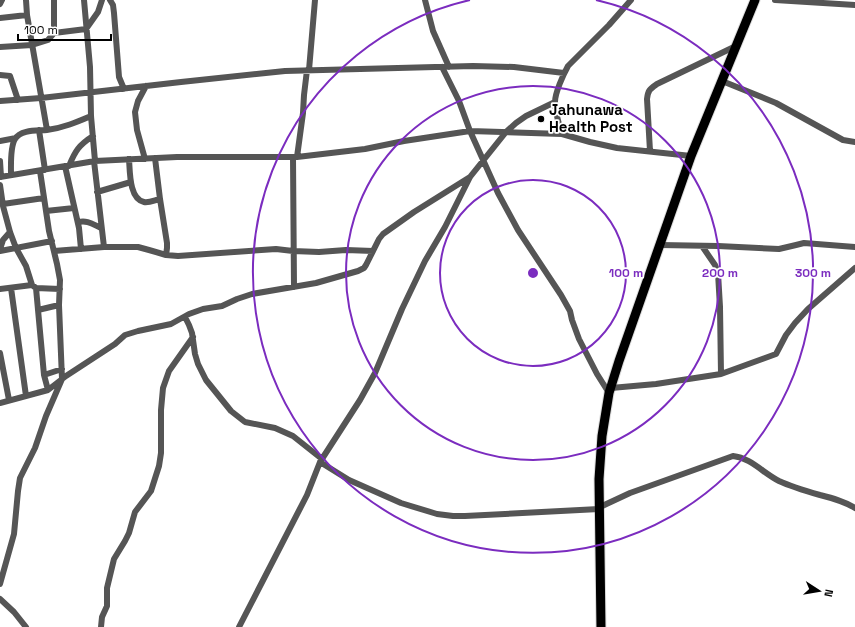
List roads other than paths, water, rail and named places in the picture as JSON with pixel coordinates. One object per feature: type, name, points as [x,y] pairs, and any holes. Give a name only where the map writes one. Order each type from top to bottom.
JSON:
[{"type":"main road","points":[[601,627],[599,479],[602,436],[610,390],[692,156],[755,0]]},
{"type":"street","points":[[0,4],[2,0]]},
{"type":"street","points":[[26,0],[27,15],[46,130]]},
{"type":"street","points":[[0,47],[32,45],[48,40],[54,33],[54,0]]},
{"type":"street","points":[[84,0],[89,60],[94,161],[104,247]]},
{"type":"street","points":[[54,33],[86,29],[98,12],[102,0]]},
{"type":"street","points":[[110,0],[113,5],[114,13],[119,77],[124,88]]},
{"type":"street","points":[[294,287],[293,251],[295,157],[304,113],[304,95],[315,0]]},
{"type":"street","points":[[425,0],[433,31],[470,131],[498,193],[518,230],[564,300],[570,311],[582,346],[597,374],[610,390],[721,374],[776,354],[786,335],[795,323],[808,309],[855,268]]},
{"type":"street","points":[[562,134],[554,102],[564,73],[568,66],[609,25],[631,0]]},
{"type":"street","points":[[775,0],[855,5]]},
{"type":"street","points":[[0,18],[27,15]]},
{"type":"street","points":[[650,152],[647,99],[648,92],[651,88],[736,46]]},
{"type":"street","points":[[0,101],[41,98],[285,71],[514,67],[564,73]]},
{"type":"street","points":[[0,75],[10,76],[18,100]]},
{"type":"street","points":[[722,81],[776,103],[843,140],[855,142]]},
{"type":"street","points":[[145,158],[137,130],[134,112],[146,86]]},
{"type":"street","points":[[239,627],[307,495],[321,461],[360,400],[375,373],[425,261],[470,177],[506,132],[526,116],[554,102]]},
{"type":"street","points":[[11,175],[12,152],[16,138],[20,134],[30,131],[46,130],[66,126],[91,116]]},
{"type":"street","points":[[0,584],[14,534],[20,478],[35,448],[46,416],[62,379],[59,305],[60,280],[44,198],[39,130]]},
{"type":"street","points":[[0,161],[1,177],[94,161],[177,157],[295,157],[365,149],[404,141],[470,131],[562,134],[617,148],[692,156]]},
{"type":"street","points":[[82,249],[67,166],[74,152],[84,141],[93,136]]},
{"type":"street","points":[[0,141],[16,138]]},
{"type":"street","points":[[155,158],[167,244],[166,256]]},
{"type":"street","points":[[129,159],[132,188],[138,199],[145,202],[160,199]]},
{"type":"street","points":[[0,403],[48,390],[125,335],[171,324],[189,314],[203,309],[222,306],[252,294],[316,283],[358,271],[364,268],[383,234],[414,212],[470,177]]},
{"type":"street","points":[[97,192],[131,182]]},
{"type":"street","points":[[0,185],[10,232],[34,287],[38,310],[44,375],[48,390]]},
{"type":"street","points":[[3,204],[44,198]]},
{"type":"street","points":[[46,211],[74,208]]},
{"type":"street","points":[[78,222],[88,222],[102,228]]},
{"type":"street","points":[[10,232],[3,240],[0,250],[52,241]]},
{"type":"street","points":[[660,245],[718,246],[779,250],[804,244],[855,247]]},
{"type":"street","points":[[702,246],[715,265],[718,273],[721,374]]},
{"type":"street","points":[[54,251],[104,247],[138,247],[166,256],[185,256],[276,250],[319,252],[346,250],[373,251]]},
{"type":"street","points":[[0,289],[34,287],[60,289]]},
{"type":"street","points":[[11,288],[26,396]]},
{"type":"street","points":[[38,310],[59,305]]},
{"type":"street","points":[[185,317],[190,325],[198,364],[206,380],[231,411],[245,422],[275,428],[293,436],[311,449],[321,461],[349,480],[401,503],[437,514],[465,516],[600,508],[630,493],[733,456],[749,461],[778,480],[804,490],[844,502],[855,508]]},
{"type":"street","points":[[101,627],[102,617],[107,606],[108,588],[114,559],[129,533],[135,512],[151,491],[158,472],[161,410],[163,388],[166,378],[193,337]]},
{"type":"street","points":[[0,354],[9,400]]},
{"type":"street","points":[[44,375],[62,369]]},
{"type":"street","points":[[0,598],[26,627]]},
{"type":"place","name":"Jahunawa Health Post","points":[[541,119]]}]
